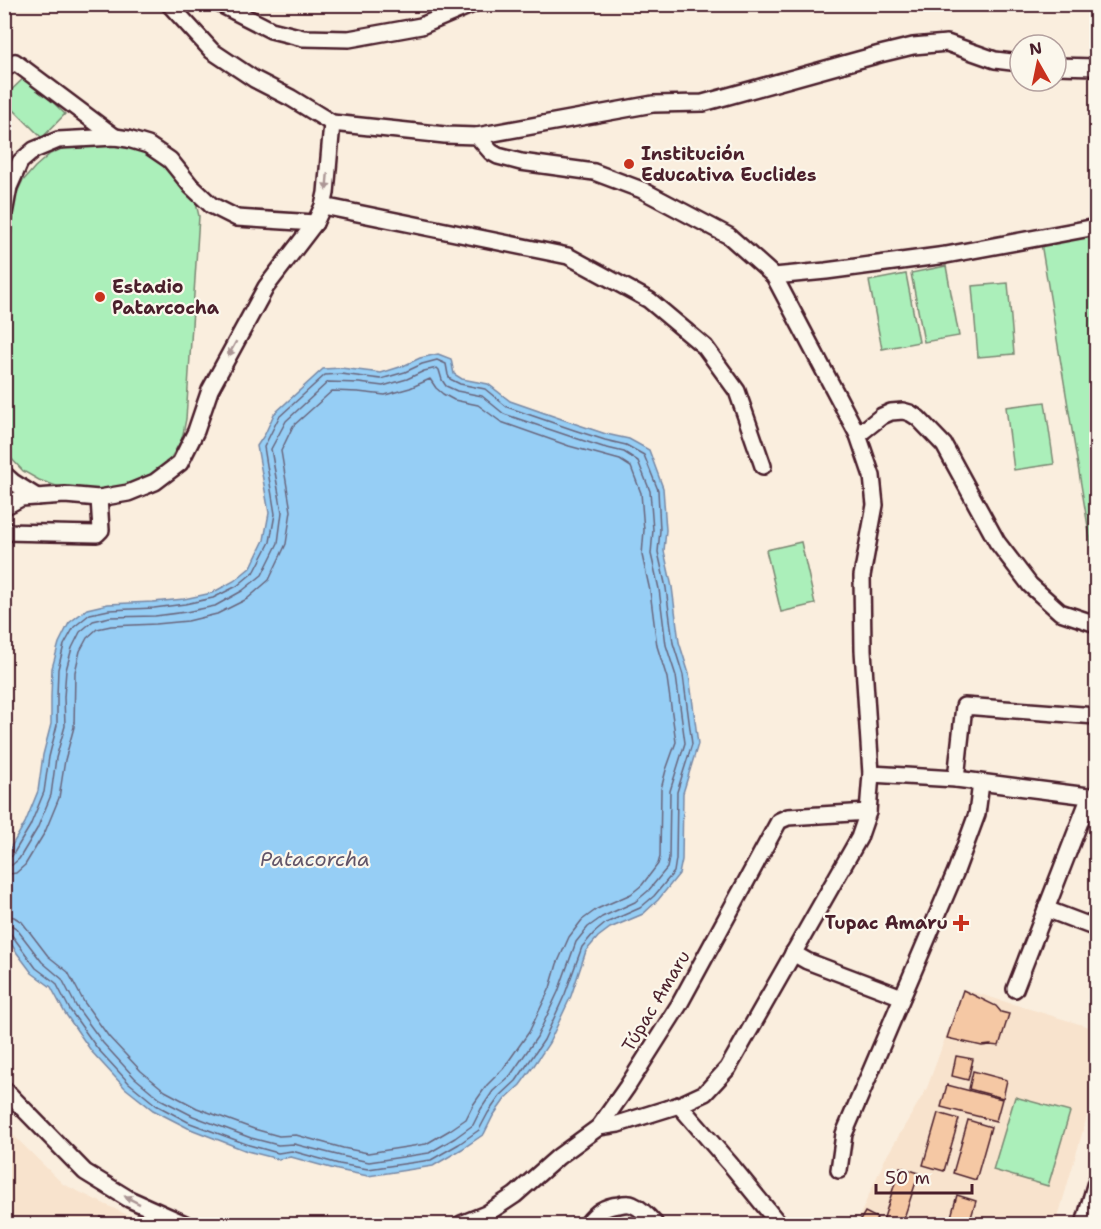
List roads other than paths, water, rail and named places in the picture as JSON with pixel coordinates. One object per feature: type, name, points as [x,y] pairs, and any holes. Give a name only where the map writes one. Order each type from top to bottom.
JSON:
[{"type":"street","points":[[169,4],[212,51],[254,79],[332,123],[445,135],[477,136],[653,104],[703,103],[913,46],[947,43],[995,60],[1008,62]]},
{"type":"street","points":[[220,4],[271,30],[303,38],[349,39],[421,26],[473,4]]},
{"type":"street","points":[[4,69],[15,62],[115,137]]},
{"type":"street","points":[[1068,66],[1096,67]]},
{"type":"street","points":[[4,507],[21,498],[65,495],[99,498],[128,494],[155,482],[180,463],[196,431],[210,390],[266,287],[315,223],[326,193],[332,123]]},
{"type":"street","points":[[477,136],[491,152],[498,156],[521,162],[594,172],[642,190],[729,236],[774,276],[858,435],[872,476],[874,505],[862,576],[863,650],[871,774],[868,812],[859,838],[728,1068],[705,1093],[679,1105],[618,1124],[599,1127]]},
{"type":"street","points":[[4,214],[9,187],[20,162],[34,150],[58,140],[115,137],[148,145],[170,160],[191,186],[211,205],[237,218],[315,223]]},
{"type":"street","points":[[322,206],[568,256],[649,300],[705,347],[737,391],[763,465]]},
{"type":"street","points":[[774,276],[946,255],[1096,227]]},
{"type":"street","points":[[858,435],[882,416],[891,412],[903,411],[918,418],[944,445],[997,542],[1029,585],[1060,612],[1096,624]]},
{"type":"street","points":[[4,474],[37,497]]},
{"type":"street","points":[[4,532],[97,534],[101,530],[99,498]]},
{"type":"street","points":[[956,779],[963,706],[1096,716]]},
{"type":"street","points":[[871,774],[956,779],[1093,797],[1015,989]]},
{"type":"street","points":[[839,1170],[844,1134],[956,870],[976,814],[981,783]]},
{"type":"street","name":"Túpac Amaru","points":[[461,1224],[486,1214],[515,1195],[558,1157],[599,1127],[679,1005],[779,821],[788,817],[868,812]]},
{"type":"street","points":[[1046,909],[1096,928]]},
{"type":"street","points":[[793,953],[807,961],[902,997]]},
{"type":"street","points":[[4,1089],[85,1172],[129,1199],[185,1224]]},
{"type":"street","points":[[679,1105],[778,1224]]},
{"type":"street","points":[[1084,1224],[1096,1182]]},
{"type":"street","points":[[587,1224],[604,1208],[624,1204],[634,1205],[650,1217],[655,1224]]},
{"type":"water","name":"Patacorcha","points":[[438,354],[451,359],[454,374],[462,379],[488,384],[510,401],[606,434],[629,439],[649,450],[663,488],[666,530],[664,551],[672,587],[679,642],[689,674],[698,744],[683,793],[682,860],[679,874],[643,914],[610,928],[598,937],[586,951],[571,996],[549,1043],[520,1085],[505,1099],[484,1134],[433,1166],[368,1176],[291,1157],[278,1159],[247,1151],[188,1128],[153,1110],[125,1088],[92,1052],[65,1013],[51,987],[32,973],[5,934],[5,857],[25,823],[38,791],[43,755],[51,724],[52,668],[59,643],[69,623],[87,609],[108,604],[184,599],[212,593],[234,581],[251,567],[264,540],[269,513],[257,446],[274,414],[323,369],[341,368],[381,373],[420,358]]},
{"type":"place","name":"Institución Educativa Euclides","points":[[629,164]]},
{"type":"place","name":"Estadio Patarcocha","points":[[100,297]]},
{"type":"place","name":"Tupac Amaru","points":[[961,923]]}]
